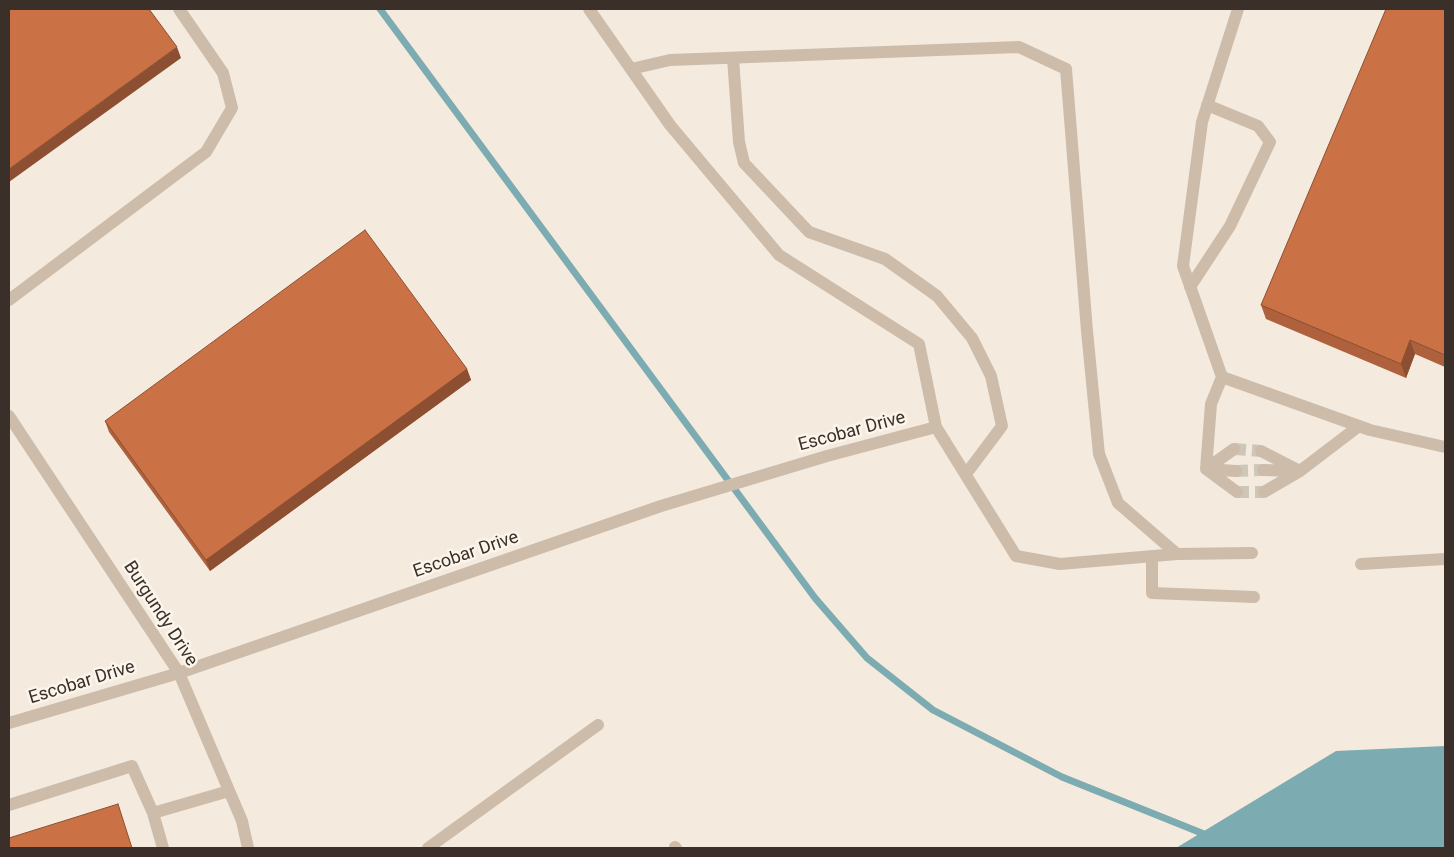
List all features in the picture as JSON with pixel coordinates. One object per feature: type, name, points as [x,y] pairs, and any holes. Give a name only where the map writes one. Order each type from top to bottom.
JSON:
[{"type":"street","points":[[9,300],[206,152],[232,108],[223,73],[179,9]]},
{"type":"street","points":[[588,9],[670,125],[779,255],[919,344],[936,427],[1016,556],[1060,564],[1177,554],[1252,553]]},
{"type":"street","points":[[1206,469],[1211,404],[1222,377],[1182,266],[1202,122],[1238,9]]},
{"type":"street","points":[[631,69],[670,60],[1019,47],[1066,70],[1099,454],[1118,503],[1177,554]]},
{"type":"street","points":[[734,58],[739,142],[744,162],[809,232],[885,259],[937,296],[972,338],[991,376],[1002,426],[966,474]]},
{"type":"street","points":[[1190,287],[1230,226],[1270,142],[1258,126],[1207,105]]},
{"type":"street","points":[[1222,377],[1358,426],[1445,447]]},
{"type":"street","name":"Burgundy Drive","points":[[9,416],[179,673],[242,821],[248,848]]},
{"type":"street","points":[[1264,492],[1300,471],[1358,426]]},
{"type":"street","name":"Escobar Drive","points":[[9,723],[179,673],[661,506],[827,456],[936,427]]},
{"type":"street","points":[[1206,469],[1234,449]]},
{"type":"street","points":[[1261,451],[1300,471]]},
{"type":"street","points":[[1206,469],[1236,471]]},
{"type":"street","points":[[1206,469],[1237,492]]},
{"type":"street","points":[[1263,470],[1300,471]]},
{"type":"street","points":[[1152,556],[1152,593],[1254,597]]},
{"type":"street","points":[[1361,564],[1445,559]]},
{"type":"street","points":[[428,848],[598,725]]},
{"type":"street","points":[[9,806],[132,766],[153,813],[163,848]]},
{"type":"street","points":[[153,813],[229,791]]},
{"type":"water","points":[[1445,746],[1445,848],[1176,848],[1336,751]]},
{"type":"building","points":[[9,9],[149,9],[177,47],[9,169]]},
{"type":"building","points":[[1386,9],[1445,9],[1445,355],[1410,340],[1401,364],[1261,305]]},
{"type":"building","points":[[365,230],[467,369],[206,560],[105,421]]},
{"type":"building","points":[[118,804],[132,848],[9,848],[9,838]]},
{"type":"waterway","points":[[380,9],[815,598],[867,658],[933,710],[1062,777],[1209,836]]},
{"type":"tunnel","points":[[1234,449],[1261,451]]},
{"type":"tunnel","points":[[1236,471],[1263,470]]},
{"type":"tunnel","points":[[1237,492],[1264,492]]}]
